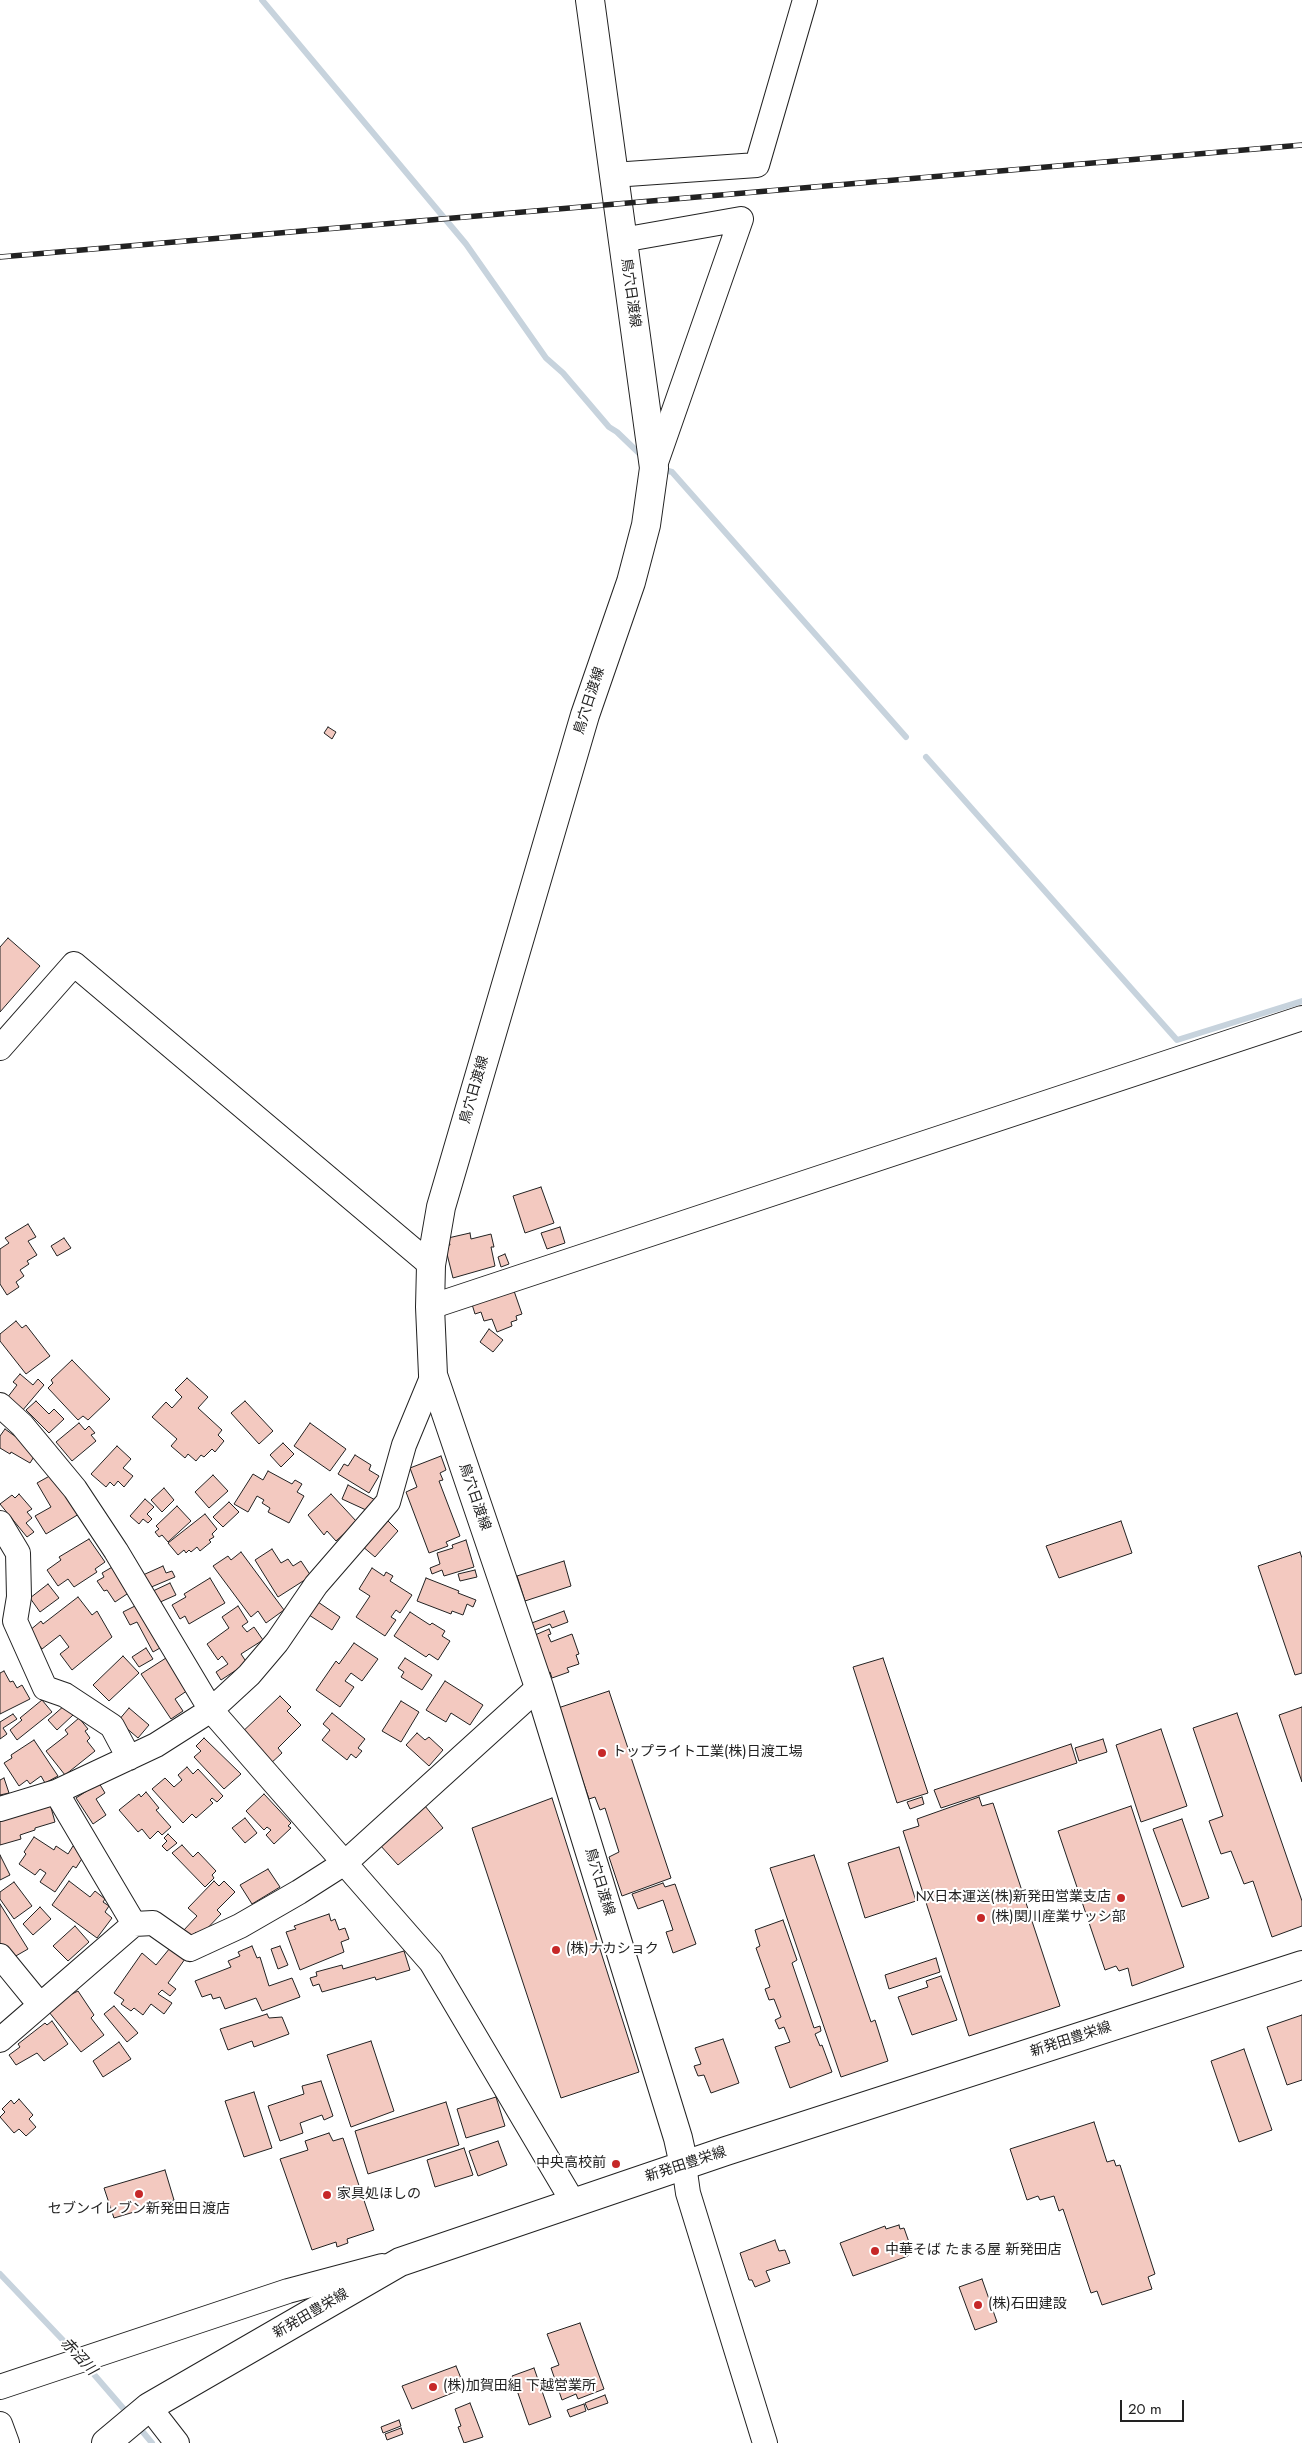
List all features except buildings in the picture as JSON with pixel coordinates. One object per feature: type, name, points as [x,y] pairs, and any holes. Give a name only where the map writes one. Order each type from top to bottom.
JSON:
[{"type":"main road","name":"鳥穴日渡線","points":[[590,0],[654,468],[646,525],[631,582],[585,715],[548,836],[441,1207],[431,1265],[430,1307],[433,1375],[539,1687],[678,2138],[684,2165]]},
{"type":"main road","name":"新発田豊栄線","points":[[106,2443],[149,2407],[400,2262],[684,2165],[1302,1965]]},
{"type":"street","points":[[613,175],[757,165],[805,0]]},
{"type":"street","points":[[622,240],[741,220],[654,468]]},
{"type":"street","points":[[0,1048],[74,964],[431,1265]]},
{"type":"street","points":[[430,1307],[1302,1018]]},
{"type":"street","points":[[0,1809],[56,1792],[156,1744],[211,1710],[249,1675],[277,1642],[316,1585],[388,1502],[404,1446],[433,1375]]},
{"type":"street","points":[[0,1405],[22,1425],[75,1489],[116,1551],[211,1710],[346,1862],[431,1962],[573,2202]]},
{"type":"street","points":[[0,1523],[18,1553],[19,1597],[15,1621],[45,1688],[65,1695],[112,1726],[129,1758]]},
{"type":"street","points":[[0,2040],[134,1924],[153,1923],[190,1949],[240,1926],[300,1892],[346,1862],[539,1687]]},
{"type":"street","points":[[56,1792],[134,1924]]},
{"type":"street","points":[[0,1956],[40,2005]]},
{"type":"street","points":[[684,2165],[688,2193],[765,2443]]},
{"type":"street","points":[[0,2387],[288,2291],[400,2262]]},
{"type":"street","points":[[149,2407],[177,2443]]},
{"type":"street","points":[[0,2424],[7,2443]]},
{"type":"waterway","points":[[262,0],[466,244],[546,358],[563,373],[609,427],[617,432],[643,457]]},
{"type":"waterway","points":[[661,469],[672,472],[906,737]]},
{"type":"waterway","points":[[926,757],[1177,1040],[1302,1001]]},
{"type":"waterway","name":"赤沼川","points":[[0,2274],[78,2356]]},
{"type":"waterway","name":"赤沼川","points":[[85,2364],[129,2415]]},
{"type":"waterway","name":"赤沼川","points":[[137,2425],[152,2443]]},
{"type":"railway","points":[[0,257],[1302,145]]},
{"type":"place","name":"トップライト工業(株)日渡工場","points":[[602,1753]]},
{"type":"place","name":"NX日本運送(株)新発田営業支店","points":[[1121,1898]]},
{"type":"place","name":"(株)関川産業サッシ部","points":[[981,1918]]},
{"type":"place","name":"(株)ナカショク","points":[[556,1950]]},
{"type":"place","name":"中央高校前","points":[[616,2164]]},
{"type":"place","name":"セブンイレブン新発田日渡店","points":[[139,2194]]},
{"type":"place","name":"家具処ほしの","points":[[327,2195]]},
{"type":"place","name":"中華そば たまる屋 新発田店","points":[[875,2251]]},
{"type":"place","name":"(株)石田建設","points":[[978,2305]]},
{"type":"place","name":"(株)加賀田組 下越営業所","points":[[433,2387]]}]
